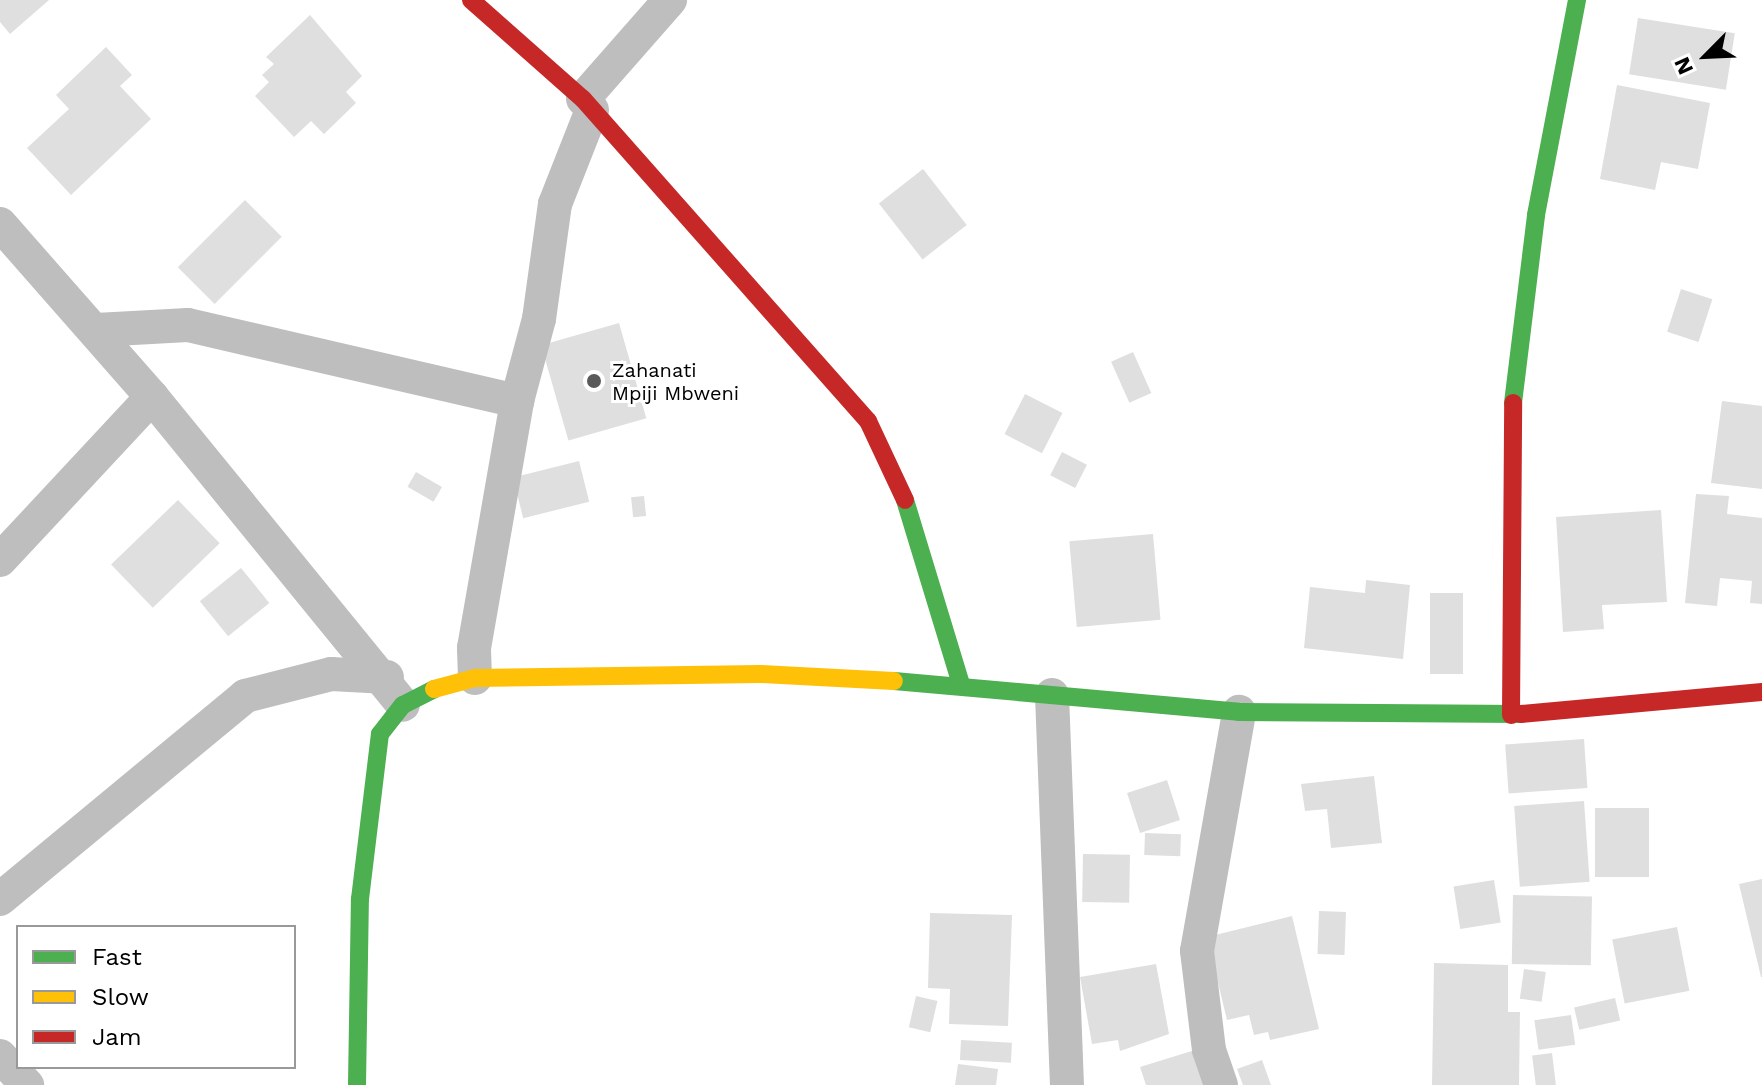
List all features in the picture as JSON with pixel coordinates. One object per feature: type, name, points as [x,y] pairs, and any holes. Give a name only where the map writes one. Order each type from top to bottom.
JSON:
[{"type":"street","points":[[471,0],[588,105],[868,421],[914,518],[961,684]]},
{"type":"street","points":[[475,678],[474,648],[517,401],[539,319],[555,204],[588,105],[670,0]]},
{"type":"street","points":[[1511,715],[1513,383],[1536,215],[1577,0]]},
{"type":"street","points":[[0,224],[96,330],[370,672],[403,705]]},
{"type":"street","points":[[96,330],[188,325],[517,401]]},
{"type":"street","points":[[0,560],[152,397]]},
{"type":"street","points":[[0,899],[245,696],[331,674],[370,672],[433,689]]},
{"type":"street","points":[[357,1085],[360,899],[380,734],[403,705],[433,689],[475,678],[760,674],[961,684],[1239,712],[1511,715],[1762,692]]},
{"type":"street","points":[[1052,695],[1067,1085]]},
{"type":"street","points":[[1221,1085],[1209,1050],[1197,951],[1239,712]]},
{"type":"street","points":[[0,1056],[27,1085]]},
{"type":"building","points":[[0,0],[49,0],[10,34],[0,22]]},
{"type":"building","points":[[310,15],[362,76],[346,92],[356,103],[324,134],[311,121],[294,137],[255,96],[269,82],[262,75],[274,64],[266,57]]},
{"type":"building","points":[[1638,18],[1735,33],[1726,90],[1629,74]]},
{"type":"building","points":[[106,47],[132,75],[120,86],[151,119],[71,195],[27,148],[69,109],[56,95]]},
{"type":"building","points":[[1617,85],[1710,103],[1698,169],[1661,162],[1655,190],[1600,179]]},
{"type":"building","points":[[923,169],[967,225],[923,259],[879,203]]},
{"type":"building","points":[[245,200],[282,237],[215,304],[178,267]]},
{"type":"building","points":[[1681,289],[1712,299],[1698,342],[1667,332]]},
{"type":"building","name":"Zahanati Mpiji Mbweni","points":[[619,323],[646,418],[568,440],[541,345]]},
{"type":"building","points":[[1133,352],[1151,393],[1129,403],[1111,362]]},
{"type":"building","points":[[1025,394],[1062,413],[1042,453],[1005,434]]},
{"type":"building","points":[[1722,401],[1762,406],[1762,489],[1711,483]]},
{"type":"building","points":[[1062,452],[1087,465],[1075,488],[1050,475]]},
{"type":"building","points":[[579,461],[589,502],[523,518],[513,477]]},
{"type":"building","points":[[416,472],[442,487],[433,502],[408,487]]},
{"type":"building","points":[[1696,494],[1729,496],[1727,514],[1762,518],[1762,604],[1750,603],[1752,581],[1720,578],[1717,606],[1685,603]]},
{"type":"building","points":[[644,496],[646,516],[633,517],[631,497]]},
{"type":"building","points":[[178,500],[220,543],[153,608],[111,565]]},
{"type":"building","points":[[1661,510],[1667,602],[1602,605],[1604,629],[1563,632],[1556,517]]},
{"type":"building","points":[[1153,534],[1160,620],[1077,627],[1069,541]]},
{"type":"building","points":[[241,568],[269,603],[228,636],[200,601]]},
{"type":"building","points":[[1366,580],[1410,585],[1403,659],[1304,648],[1310,587],[1365,593]]},
{"type":"building","points":[[1430,593],[1463,593],[1463,674],[1430,674]]},
{"type":"building","points":[[1584,739],[1587,788],[1509,793],[1505,745]]},
{"type":"building","points":[[1374,776],[1382,843],[1331,848],[1327,809],[1305,811],[1301,784]]},
{"type":"building","points":[[1167,780],[1180,820],[1140,833],[1127,793]]},
{"type":"building","points":[[1584,801],[1590,882],[1520,887],[1514,806]]},
{"type":"building","points":[[1595,808],[1649,808],[1649,877],[1595,877]]},
{"type":"building","points":[[1145,833],[1181,834],[1180,856],[1144,855]]},
{"type":"building","points":[[1083,854],[1130,855],[1129,903],[1082,902]]},
{"type":"building","points":[[1762,879],[1762,977],[1761,977],[1739,884]]},
{"type":"building","points":[[1494,880],[1501,922],[1460,929],[1454,886]]},
{"type":"building","points":[[1513,895],[1592,896],[1591,965],[1512,964]]},
{"type":"building","points":[[1319,911],[1346,912],[1344,955],[1317,954]]},
{"type":"building","points":[[930,913],[1012,915],[1008,1026],[949,1024],[950,989],[928,988]]},
{"type":"building","points":[[1292,916],[1319,1029],[1270,1040],[1268,1032],[1254,1035],[1249,1015],[1227,1020],[1207,937]]},
{"type":"building","points":[[1677,927],[1689,991],[1625,1003],[1612,940]]},
{"type":"building","points":[[1434,963],[1508,965],[1508,1012],[1520,1012],[1519,1085],[1432,1085]]},
{"type":"building","points":[[1156,964],[1169,1034],[1120,1051],[1118,1040],[1092,1044],[1080,977]]},
{"type":"building","points":[[1524,969],[1546,972],[1542,1002],[1520,999]]},
{"type":"building","points":[[916,996],[937,1001],[930,1032],[909,1027]]},
{"type":"building","points":[[1615,998],[1620,1020],[1579,1030],[1574,1007]]},
{"type":"building","points":[[1571,1015],[1575,1045],[1539,1050],[1534,1020]]},
{"type":"building","points":[[961,1040],[1012,1043],[1011,1063],[960,1060]]},
{"type":"building","points":[[1195,1050],[1206,1085],[1146,1085],[1140,1067]]},
{"type":"building","points":[[1552,1053],[1556,1085],[1536,1085],[1532,1055]]},
{"type":"building","points":[[1262,1060],[1271,1085],[1243,1085],[1237,1069]]},
{"type":"building","points":[[958,1064],[998,1069],[996,1085],[955,1085]]},
{"type":"traffic: fast","points":[[1513,403],[1536,215],[1577,0]]},
{"type":"traffic: fast","points":[[905,500],[961,684]]},
{"type":"traffic: fast","points":[[894,681],[1239,712],[1521,714]]},
{"type":"traffic: fast","points":[[357,1085],[360,899],[380,734],[403,705],[434,689]]},
{"type":"traffic: slow","points":[[434,689],[475,678],[760,674],[894,681]]},
{"type":"traffic: jam","points":[[471,0],[583,99],[868,421],[905,500]]},
{"type":"traffic: jam","points":[[1511,715],[1513,403]]},
{"type":"traffic: jam","points":[[1521,714],[1762,692]]},
{"type":"place","name":"Zahanati Mpiji Mbweni","points":[[594,381]]}]
